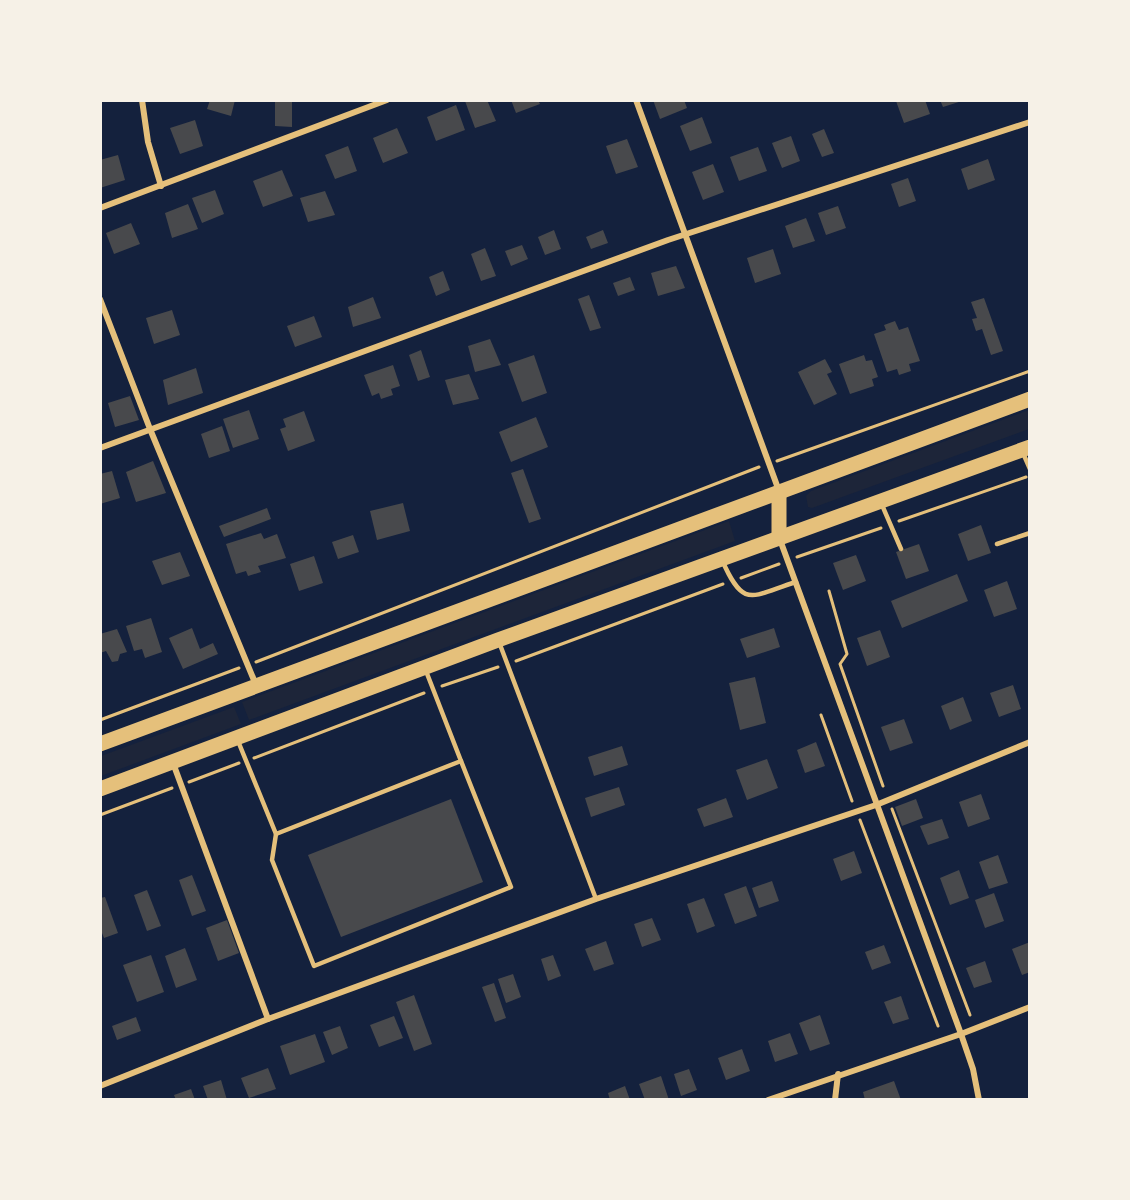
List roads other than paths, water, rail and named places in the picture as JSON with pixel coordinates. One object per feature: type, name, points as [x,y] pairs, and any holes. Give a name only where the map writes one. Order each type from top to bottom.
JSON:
[{"type":"main road","points":[[100,744],[1029,399]]},
{"type":"main road","points":[[100,789],[424,667],[1026,449]]},
{"type":"main road","points":[[779,492],[779,537]]},
{"type":"street","points":[[142,100],[148,142],[162,186]]},
{"type":"street","points":[[100,208],[387,100]]},
{"type":"street","points":[[636,100],[779,492]]},
{"type":"street","points":[[100,448],[668,240],[687,236],[1029,122]]},
{"type":"street","points":[[100,298],[150,429],[256,686]]},
{"type":"street","points":[[779,537],[961,1034],[973,1070],[979,1100]]},
{"type":"street","points":[[100,1086],[268,1019],[596,899],[876,805],[1029,742]]},
{"type":"street","points":[[172,762],[268,1019]]},
{"type":"street","points":[[768,1100],[838,1074],[961,1034],[1029,1007]]},
{"type":"street","points":[[835,1100],[838,1074]]},
{"type":"lane","points":[[1026,449],[1029,469]]},
{"type":"lane","points":[[880,500],[901,549]]},
{"type":"lane","points":[[997,544],[1029,533]]},
{"type":"lane","points":[[722,558],[731,581],[742,595],[750,597],[796,582]]},
{"type":"lane","points":[[498,640],[596,899]]},
{"type":"lane","points":[[237,738],[276,834],[272,860],[314,966],[511,887],[424,667]]},
{"type":"lane","points":[[276,834],[460,761]]}]
